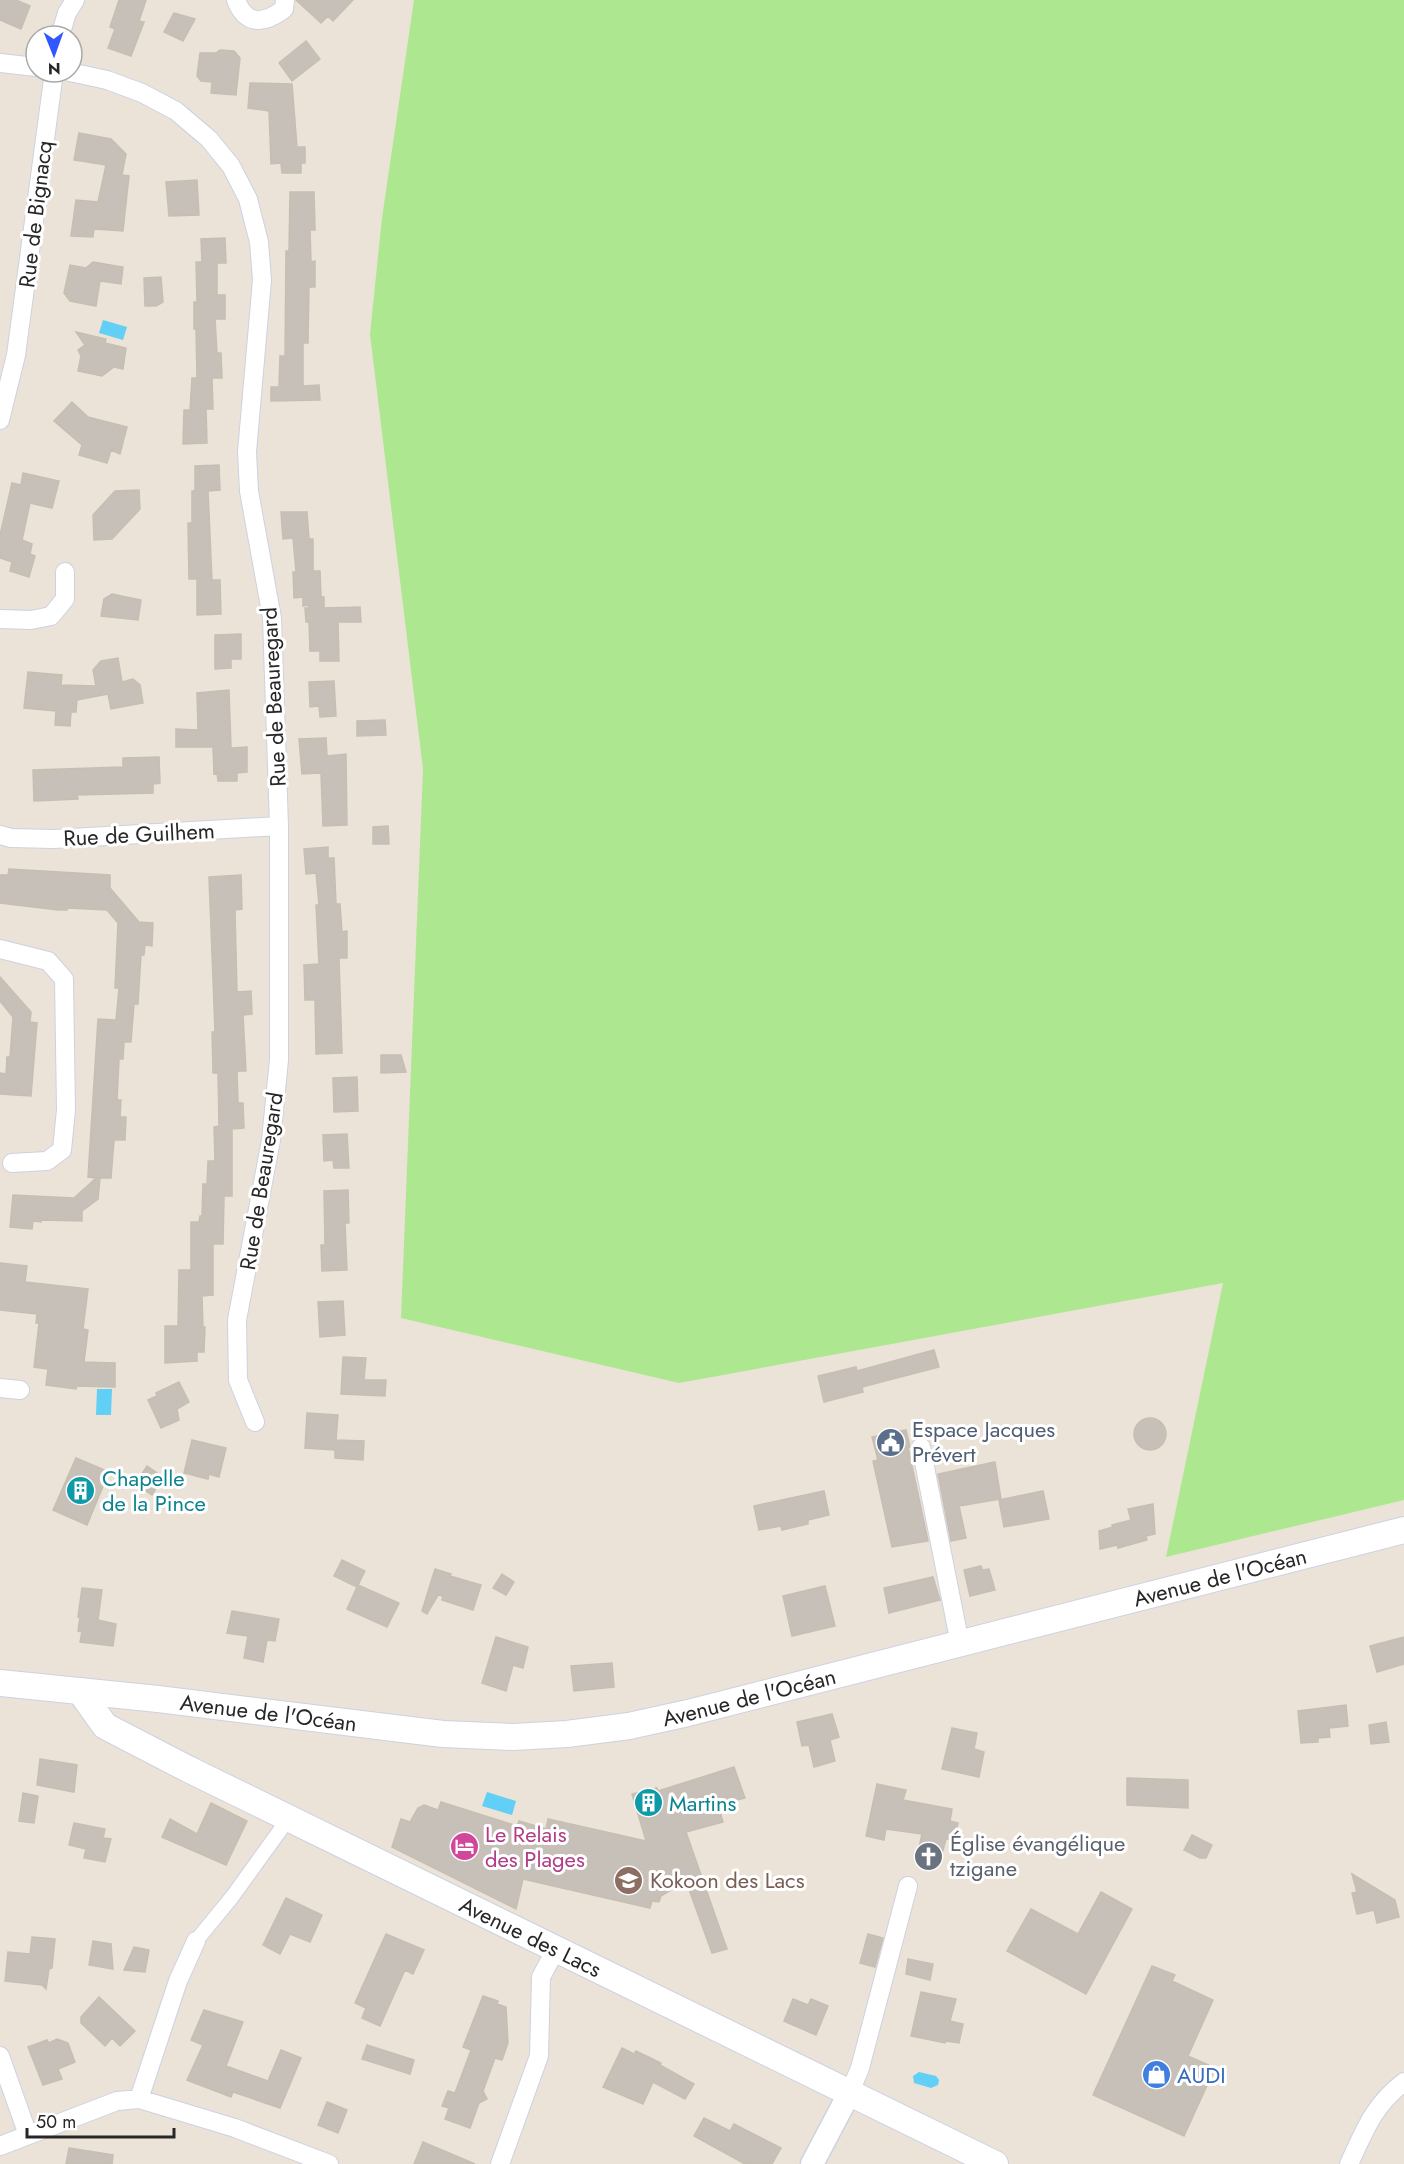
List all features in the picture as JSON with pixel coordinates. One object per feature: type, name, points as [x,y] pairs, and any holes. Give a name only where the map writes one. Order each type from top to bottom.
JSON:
[{"type":"main road","name":"Avenue de l'Océan","points":[[0,1683],[422,1732],[513,1737],[567,1734],[629,1726],[700,1711],[1404,1530]]},
{"type":"main road","name":"Avenue des Lacs","points":[[80,1691],[105,1726],[995,2164]]},
{"type":"street","points":[[64,24],[75,0]]},
{"type":"street","points":[[236,0],[239,8],[248,18],[261,21],[284,9],[285,0]]},
{"type":"street","points":[[0,63],[24,66]]},
{"type":"street","name":"Rue de Beauregard","points":[[84,75],[107,80],[142,93],[176,111],[209,139],[231,166],[248,199],[259,242],[262,280],[247,452],[249,491],[272,618],[279,826],[279,1060],[271,1140],[237,1320],[238,1380],[255,1422]]},
{"type":"street","name":"Rue de Bignacq","points":[[0,420],[8,353],[52,84]]},
{"type":"street","points":[[0,619],[31,620],[51,616],[65,599],[65,572]]},
{"type":"street","name":"Rue de Guilhem","points":[[0,834],[11,838],[54,839],[279,826]]},
{"type":"street","points":[[0,949],[48,961],[64,979],[66,1110],[62,1150],[47,1161],[12,1163]]},
{"type":"street","points":[[0,1388],[20,1390]]},
{"type":"street","points":[[921,1447],[960,1644]]},
{"type":"street","points":[[138,2099],[178,1981],[196,1941],[232,1897],[289,1818]]},
{"type":"street","points":[[812,2164],[860,2068],[908,1886]]},
{"type":"street","points":[[500,2164],[539,2056],[542,1977],[556,1949]]},
{"type":"street","points":[[0,2056],[28,2135]]},
{"type":"street","points":[[1349,2164],[1375,2110],[1388,2094],[1404,2082]]},
{"type":"street","points":[[0,2146],[117,2101],[138,2099],[235,2128],[329,2164]]},
{"type":"green space","points":[[414,0],[1404,0],[1404,1500],[1166,1557],[1223,1283],[679,1383],[401,1318],[423,769],[370,334],[382,218]]},
{"type":"water","points":[[103,320],[127,327],[123,340],[99,333]]},
{"type":"water","points":[[97,1389],[112,1389],[111,1415],[96,1415]]},
{"type":"water","points":[[487,1792],[516,1801],[512,1815],[482,1806]]},
{"type":"water","points":[[919,2072],[936,2076],[939,2080],[938,2085],[931,2088],[914,2083],[913,2076]]},
{"type":"building","points":[[0,0],[16,0],[30,6],[21,29],[0,20]]},
{"type":"building","points":[[119,0],[146,0],[139,21],[144,22],[131,56],[108,48],[115,29],[110,27]]},
{"type":"building","points":[[296,0],[353,0],[333,21],[328,16],[321,23]]},
{"type":"building","points":[[174,13],[195,19],[183,41],[164,32]]},
{"type":"building","points":[[306,41],[320,59],[292,81],[279,63]]},
{"type":"building","points":[[220,50],[234,51],[240,58],[236,95],[211,93],[212,82],[201,81],[197,76],[200,53],[216,53]]},
{"type":"building","points":[[250,83],[292,84],[297,147],[305,147],[305,163],[301,163],[301,173],[282,173],[281,163],[271,164],[269,111],[248,108]]},
{"type":"building","points":[[79,133],[111,139],[126,154],[122,175],[129,176],[123,231],[94,229],[93,237],[71,236],[76,200],[98,202],[106,165],[74,160]]},
{"type":"building","points":[[197,180],[199,215],[169,216],[166,182]]},
{"type":"building","points":[[290,192],[314,192],[315,230],[310,230],[311,262],[315,261],[315,287],[309,287],[308,343],[303,343],[303,386],[319,385],[320,400],[271,401],[271,387],[279,387],[280,356],[285,356],[286,251],[289,251]]},
{"type":"building","points":[[225,238],[226,263],[217,263],[217,295],[225,295],[225,319],[215,319],[217,353],[221,353],[222,378],[212,378],[213,409],[206,409],[207,443],[183,444],[184,410],[190,410],[192,378],[197,378],[196,329],[194,329],[194,302],[197,302],[196,262],[202,262],[201,239]]},
{"type":"building","points":[[93,262],[123,267],[121,284],[100,281],[96,306],[70,301],[64,293],[70,265],[86,268]]},
{"type":"building","points":[[161,277],[163,302],[156,306],[145,306],[144,278]]},
{"type":"building","points":[[76,332],[106,339],[105,343],[126,348],[123,369],[114,367],[102,376],[78,371],[81,356],[78,350],[85,345]]},
{"type":"building","points":[[72,402],[88,417],[127,427],[120,454],[111,450],[107,463],[79,455],[82,445],[54,421]]},
{"type":"building","points":[[219,465],[220,490],[208,491],[212,580],[220,580],[221,614],[197,615],[197,579],[189,579],[188,523],[192,523],[195,466]]},
{"type":"building","points":[[23,473],[59,481],[52,508],[30,503],[22,540],[32,544],[30,554],[35,556],[29,577],[10,571],[12,562],[0,558],[0,535],[12,483],[21,485]]},
{"type":"building","points":[[139,490],[140,509],[112,539],[94,540],[93,515],[115,491]]},
{"type":"building","points":[[281,512],[307,512],[309,539],[313,539],[313,571],[320,571],[321,597],[324,597],[324,608],[360,607],[361,622],[338,622],[339,661],[320,661],[320,651],[310,651],[309,622],[306,622],[305,608],[309,608],[308,605],[303,606],[303,597],[294,598],[293,572],[296,572],[293,538],[283,539]]},
{"type":"building","points":[[112,594],[141,600],[138,620],[101,616],[104,599]]},
{"type":"building","points":[[241,634],[241,659],[231,659],[231,668],[215,669],[215,635]]},
{"type":"building","points":[[118,658],[122,682],[133,679],[140,685],[143,703],[111,709],[108,694],[77,700],[76,712],[71,712],[70,726],[55,725],[56,711],[24,708],[28,672],[62,675],[61,685],[96,686],[93,670],[101,661]]},
{"type":"building","points":[[334,681],[336,716],[320,717],[319,706],[310,707],[309,682]]},
{"type":"building","points":[[229,690],[231,748],[247,747],[247,772],[237,773],[237,781],[218,781],[217,773],[214,774],[213,747],[176,747],[176,729],[198,730],[197,693]]},
{"type":"building","points":[[385,720],[386,735],[357,736],[357,721]]},
{"type":"building","points":[[326,738],[327,756],[346,754],[347,825],[323,826],[321,773],[302,774],[299,739]]},
{"type":"building","points":[[159,757],[160,783],[153,784],[153,793],[77,795],[78,799],[34,801],[33,770],[123,767],[123,758]]},
{"type":"building","points":[[388,826],[389,844],[373,844],[373,827]]},
{"type":"building","points":[[328,847],[328,858],[334,858],[336,904],[340,904],[342,932],[347,931],[347,958],[339,958],[342,1053],[316,1054],[315,1000],[305,1000],[304,965],[319,964],[316,905],[319,905],[316,873],[306,874],[304,849]]},
{"type":"building","points":[[9,869],[110,875],[110,888],[139,922],[153,923],[152,946],[145,945],[144,955],[141,955],[138,1004],[134,1004],[131,1042],[124,1042],[123,1059],[119,1059],[117,1100],[121,1100],[120,1117],[126,1117],[125,1140],[114,1140],[111,1178],[100,1178],[98,1199],[82,1211],[82,1221],[33,1221],[32,1229],[10,1227],[13,1195],[74,1198],[96,1178],[88,1177],[98,1019],[116,1020],[119,988],[115,988],[118,923],[107,910],[67,908],[67,910],[58,910],[0,903],[0,875],[8,875]]},
{"type":"building","points":[[241,875],[242,909],[235,910],[237,992],[251,991],[252,1014],[243,1015],[246,1071],[237,1071],[238,1103],[243,1103],[244,1128],[232,1129],[232,1196],[224,1196],[223,1244],[213,1244],[213,1295],[202,1296],[203,1327],[205,1327],[204,1352],[197,1352],[197,1361],[165,1363],[165,1326],[178,1326],[179,1270],[191,1270],[191,1222],[199,1222],[202,1216],[203,1184],[207,1184],[208,1161],[215,1161],[214,1127],[219,1126],[218,1073],[213,1073],[212,1032],[215,1032],[209,877]]},
{"type":"building","points":[[0,977],[31,1012],[30,1022],[37,1023],[31,1096],[0,1094],[0,1073],[6,1074],[7,1057],[10,1057],[13,1017],[0,1001]]},
{"type":"building","points":[[381,1055],[401,1055],[406,1072],[381,1073]]},
{"type":"building","points":[[357,1077],[358,1111],[334,1112],[333,1078]]},
{"type":"building","points":[[347,1134],[349,1168],[334,1168],[333,1160],[324,1161],[323,1135]]},
{"type":"building","points":[[348,1190],[349,1223],[345,1223],[347,1270],[322,1271],[321,1245],[325,1245],[324,1191]]},
{"type":"building","points":[[0,1263],[27,1266],[25,1282],[88,1289],[83,1329],[88,1330],[84,1362],[115,1363],[115,1387],[77,1386],[76,1389],[46,1385],[48,1369],[34,1367],[39,1323],[36,1323],[37,1314],[0,1310]]},
{"type":"building","points":[[343,1301],[345,1335],[320,1337],[318,1302]]},
{"type":"building","points":[[934,1350],[939,1367],[862,1387],[863,1392],[824,1402],[818,1376],[856,1367],[857,1371]]},
{"type":"building","points":[[343,1357],[366,1358],[364,1380],[386,1380],[385,1396],[341,1394]]},
{"type":"building","points":[[179,1382],[189,1402],[177,1409],[179,1420],[161,1428],[148,1400],[157,1396],[156,1393]]},
{"type":"building","points":[[307,1413],[338,1415],[336,1440],[364,1441],[363,1460],[335,1458],[335,1450],[305,1448]]},
{"type":"building","points":[[1150,1418],[1162,1422],[1166,1434],[1162,1446],[1150,1450],[1138,1446],[1134,1434],[1138,1422]]},
{"type":"building","points":[[906,1430],[928,1541],[892,1547],[873,1461],[878,1460],[872,1437]]},
{"type":"building","points":[[192,1440],[226,1448],[219,1477],[209,1474],[208,1479],[184,1473]]},
{"type":"building","name":"Chapelle de la Pince","points":[[76,1458],[109,1472],[87,1525],[53,1510]]},
{"type":"building","points":[[995,1462],[1001,1499],[959,1506],[966,1538],[951,1541],[938,1474]]},
{"type":"building","points":[[147,1466],[163,1477],[152,1495],[135,1484]]},
{"type":"building","points":[[824,1491],[829,1515],[808,1520],[808,1524],[782,1530],[781,1526],[759,1530],[754,1506]]},
{"type":"building","points":[[1043,1491],[1049,1519],[1004,1527],[999,1500]]},
{"type":"building","points":[[1153,1504],[1155,1534],[1146,1536],[1147,1540],[1118,1548],[1117,1545],[1100,1549],[1099,1531],[1131,1520],[1128,1509]]},
{"type":"building","points":[[342,1560],[365,1571],[358,1585],[399,1603],[387,1627],[347,1609],[357,1587],[334,1576]]},
{"type":"building","points":[[981,1566],[982,1570],[989,1569],[995,1590],[970,1596],[964,1570]]},
{"type":"building","points":[[435,1569],[481,1585],[473,1610],[442,1600],[443,1596],[438,1595],[427,1614],[422,1611]]},
{"type":"building","points":[[502,1574],[514,1582],[506,1595],[493,1588]]},
{"type":"building","points":[[933,1577],[940,1600],[889,1613],[884,1588]]},
{"type":"building","points":[[825,1586],[835,1626],[792,1636],[783,1596]]},
{"type":"building","points":[[82,1588],[102,1590],[98,1620],[116,1624],[113,1646],[80,1642],[82,1632],[78,1631],[80,1617],[78,1617]]},
{"type":"building","points":[[232,1611],[279,1619],[275,1641],[267,1640],[263,1662],[244,1658],[248,1636],[227,1633]]},
{"type":"building","points":[[496,1637],[528,1647],[523,1668],[513,1665],[506,1691],[482,1683]]},
{"type":"building","points":[[1404,1637],[1404,1664],[1377,1672],[1370,1646]]},
{"type":"building","points":[[612,1663],[614,1687],[574,1691],[571,1666]]},
{"type":"building","points":[[1346,1705],[1348,1726],[1329,1728],[1330,1737],[1318,1738],[1318,1742],[1301,1743],[1298,1711]]},
{"type":"building","points":[[832,1714],[839,1737],[830,1740],[835,1761],[814,1767],[809,1745],[802,1746],[797,1722]]},
{"type":"building","points":[[1386,1722],[1389,1742],[1371,1744],[1369,1725]]},
{"type":"building","points":[[952,1728],[977,1733],[974,1749],[984,1752],[979,1777],[942,1769]]},
{"type":"building","points":[[40,1759],[77,1765],[74,1792],[37,1785]]},
{"type":"building","points":[[734,1767],[745,1798],[718,1805],[723,1822],[686,1832],[727,1949],[712,1953],[686,1881],[661,1896],[659,1902],[652,1901],[650,1908],[523,1879],[516,1909],[392,1847],[401,1819],[410,1822],[418,1808],[424,1805],[438,1810],[441,1802],[517,1826],[519,1821],[546,1829],[548,1819],[646,1841],[632,1794],[657,1788],[658,1791]]},
{"type":"building","points":[[1127,1778],[1188,1780],[1188,1808],[1127,1805]]},
{"type":"building","points":[[877,1784],[906,1790],[903,1800],[952,1809],[950,1821],[958,1823],[954,1840],[946,1839],[940,1861],[917,1856],[922,1834],[886,1829],[884,1840],[866,1836]]},
{"type":"building","points":[[23,1793],[38,1796],[34,1823],[19,1821]]},
{"type":"building","points":[[211,1803],[247,1821],[226,1865],[162,1837],[170,1819],[197,1834]]},
{"type":"building","points":[[74,1823],[105,1829],[103,1838],[111,1839],[105,1862],[84,1858],[86,1849],[69,1845]]},
{"type":"building","points":[[1192,1835],[1212,1845],[1206,1858],[1200,1858],[1184,1850]]},
{"type":"building","points":[[1352,1874],[1395,1900],[1399,1917],[1377,1923],[1374,1910],[1357,1914],[1352,1893],[1357,1892]]},
{"type":"building","points":[[1101,1892],[1132,1909],[1086,1994],[1007,1951],[1031,1909],[1078,1934]]},
{"type":"building","points":[[286,1898],[322,1915],[310,1942],[290,1934],[280,1954],[263,1945]]},
{"type":"building","points":[[386,1934],[424,1950],[413,1974],[405,1970],[380,2026],[362,2018],[366,2008],[355,2003]]},
{"type":"building","points":[[868,1934],[883,1938],[875,1967],[860,1963]]},
{"type":"building","points":[[32,1937],[55,1939],[52,1968],[49,1969],[46,1989],[42,1985],[5,1981],[8,1952],[30,1954]]},
{"type":"building","points":[[93,1941],[111,1944],[113,1969],[89,1965]]},
{"type":"building","points":[[134,1947],[149,1950],[145,1972],[124,1970]]},
{"type":"building","points":[[908,1959],[933,1964],[930,1980],[906,1974]]},
{"type":"building","points":[[1152,1966],[1175,1975],[1172,1981],[1213,2000],[1188,2056],[1215,2068],[1184,2136],[1093,2095]]},
{"type":"building","points":[[921,1992],[956,1999],[950,2021],[963,2024],[959,2043],[946,2041],[945,2043],[911,2036]]},
{"type":"building","points":[[483,1996],[498,2001],[497,2004],[506,2007],[508,2043],[502,2060],[495,2058],[483,2091],[487,2099],[479,2103],[470,2128],[445,2119],[449,2108],[442,2106],[448,2091],[455,2093],[471,2050],[463,2047]]},
{"type":"building","points":[[99,1997],[135,2031],[120,2046],[112,2038],[105,2046],[81,2023],[81,2017]]},
{"type":"building","points":[[793,1999],[808,2005],[811,1999],[828,2006],[816,2035],[784,2021]]},
{"type":"building","points":[[204,2010],[243,2022],[226,2066],[268,2081],[281,2050],[301,2058],[280,2108],[233,2092],[231,2097],[187,2080],[203,2045],[191,2040]]},
{"type":"building","points":[[57,2039],[68,2043],[75,2062],[58,2069],[62,2079],[43,2085],[28,2047]]},
{"type":"building","points":[[367,2045],[414,2060],[410,2074],[362,2059]]},
{"type":"building","points":[[622,2048],[634,2054],[636,2051],[661,2063],[660,2065],[694,2084],[685,2099],[653,2082],[643,2104],[603,2087]]},
{"type":"building","points":[[327,2102],[347,2110],[338,2133],[318,2125]]},
{"type":"building","points":[[704,2118],[730,2131],[734,2124],[781,2148],[772,2164],[745,2164],[694,2136]]},
{"type":"building","points":[[423,2142],[475,2164],[414,2164]]},
{"type":"building","points":[[69,2148],[113,2155],[112,2164],[66,2164]]},
{"type":"place","name":"Espace Jacques Prévert","points":[[891,1442]]},
{"type":"place","name":"Chapelle de la Pince","points":[[81,1491]]},
{"type":"place","name":"Martins","points":[[648,1803]]},
{"type":"place","name":"Le Relais des Plages","points":[[464,1847]]},
{"type":"place","name":"Église évangélique tzigane","points":[[929,1856]]},
{"type":"place","name":"Kokoon des Lacs","points":[[629,1880]]},
{"type":"place","name":"AUDI","points":[[1156,2075]]}]
